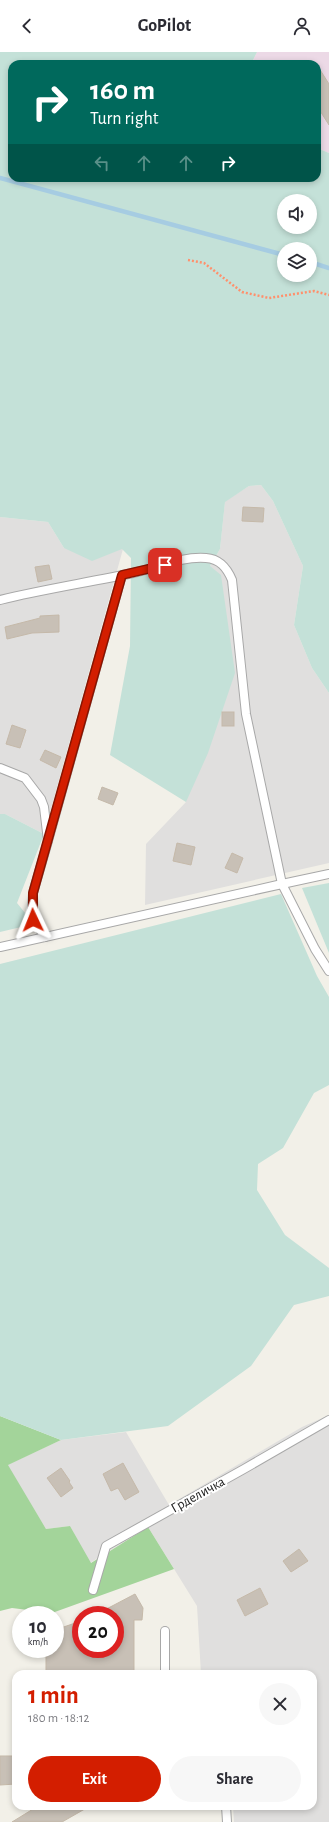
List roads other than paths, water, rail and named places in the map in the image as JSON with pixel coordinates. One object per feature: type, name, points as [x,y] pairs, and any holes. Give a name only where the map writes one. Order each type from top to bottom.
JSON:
[{"type":"lane","points":[[0,600],[122,575],[192,558],[207,558],[218,561],[227,568],[232,580],[246,714],[282,884],[315,949],[329,970]]},
{"type":"lane","points":[[45,938],[33,920],[33,893],[122,575]]},
{"type":"lane","points":[[0,768],[25,778],[41,799],[44,807],[48,841]]},
{"type":"lane","points":[[0,947],[329,874]]},
{"type":"lane","name":"Грделичка","points":[[92,1590],[106,1546],[329,1420]]},
{"type":"lane","points":[[165,1631],[165,1670]]},
{"type":"lane","points":[[226,1810],[227,1822]]},
{"type":"waterway","points":[[0,178],[8,180]]},
{"type":"waterway","points":[[15,182],[277,253]]},
{"type":"waterway","points":[[317,264],[329,268]]}]
